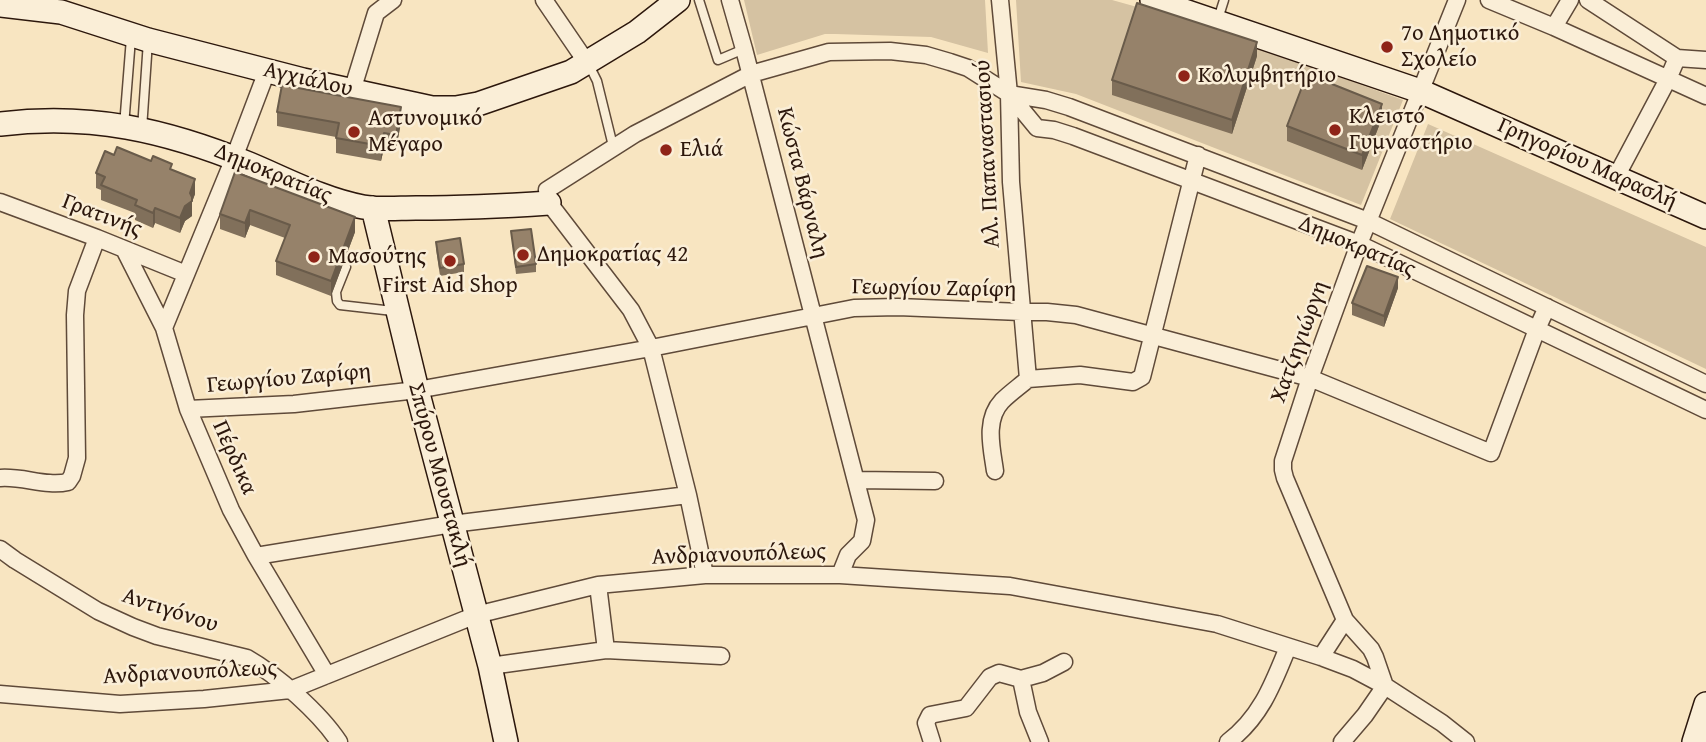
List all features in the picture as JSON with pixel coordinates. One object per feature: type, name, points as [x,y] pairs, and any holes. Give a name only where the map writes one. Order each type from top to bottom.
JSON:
[{"type":"street","points":[[365,0],[376,13]]},
{"type":"street","points":[[352,90],[376,13],[393,0]]},
{"type":"street","points":[[544,0],[587,63]]},
{"type":"street","name":"Αγχιάλου","points":[[0,5],[63,6],[139,37],[267,71],[432,108],[456,108],[478,104],[571,72],[637,32],[678,0]]},
{"type":"street","name":"Κώστα Βάρναλη","points":[[730,0],[866,520],[862,541],[848,555],[840,575]]},
{"type":"street","name":"Αλ. Παπαναστασιού","points":[[1000,0],[1009,94],[1011,182],[1028,379]]},
{"type":"street","name":"Γρηγορίου Μαρασλή","points":[[1152,0],[1221,11],[1420,91],[1616,177],[1701,211]]},
{"type":"street","name":"Χατζηγιώργη","points":[[1385,686],[1376,657],[1345,620],[1283,470],[1284,456],[1359,244],[1457,0]]},
{"type":"street","points":[[1489,0],[1706,96]]},
{"type":"street","points":[[1554,27],[1570,0]]},
{"type":"street","points":[[1588,0],[1677,58],[1706,60]]},
{"type":"street","points":[[1611,15],[1619,0]]},
{"type":"street","name":"Δημοκρατίας","points":[[237,152],[348,203],[373,208],[451,208],[548,196],[613,146],[751,74],[829,52],[890,51],[926,55],[968,68],[1009,94],[1037,128],[1073,136],[1359,244],[1706,410]]},
{"type":"street","points":[[1616,177],[1677,58]]},
{"type":"street","points":[[164,328],[237,152],[267,71]]},
{"type":"street","name":"Δημοκρατίας","points":[[1009,94],[1069,107],[1368,221],[1706,383]]},
{"type":"street","points":[[0,110],[69,106],[133,120],[190,127],[237,152],[366,193],[548,196],[631,310],[651,348],[705,575]]},
{"type":"street","points":[[0,124],[133,120]]},
{"type":"street","points":[[995,471],[991,442],[992,418],[1001,401],[1028,379],[1080,375],[1133,382],[1142,377],[1198,155]]},
{"type":"street","name":"Γρατινής","points":[[0,201],[186,274]]},
{"type":"street","name":"Σπύρου Μουστακλή","points":[[373,208],[417,390],[490,666],[506,742]]},
{"type":"street","points":[[0,478],[13,477],[60,484],[68,482],[72,476],[77,458],[77,291],[97,238]]},
{"type":"street","name":"Πέρδικα","points":[[124,248],[164,328],[188,409],[231,510],[327,675]]},
{"type":"street","points":[[1537,329],[1547,307]]},
{"type":"street","name":"Γεωργίου Ζαρίφη","points":[[188,409],[294,404],[417,390],[853,308],[1047,312],[1076,315],[1310,378],[1491,453],[1537,329]]},
{"type":"street","points":[[856,480],[935,481]]},
{"type":"street","points":[[256,556],[452,523],[688,495]]},
{"type":"street","name":"Αντιγόνου","points":[[0,549],[15,561],[98,611],[133,627],[157,636],[247,658],[260,665],[290,690],[339,742]]},
{"type":"street","name":"Ανδριανουπόλεως","points":[[0,694],[120,704],[290,690],[476,615],[598,585],[705,575],[840,575],[1010,586],[1217,624],[1353,669],[1385,686],[1466,742]]},
{"type":"street","points":[[598,585],[606,650]]},
{"type":"street","points":[[1321,657],[1345,620]]},
{"type":"street","points":[[1228,742],[1244,730],[1258,711],[1288,647]]},
{"type":"street","points":[[490,666],[606,650],[721,656]]},
{"type":"street","points":[[932,742],[926,723],[930,715],[966,708],[995,673],[1021,679],[1043,673],[1064,662]]},
{"type":"street","points":[[1021,679],[1028,712],[1041,742]]},
{"type":"street","points":[[1342,742],[1385,686]]},
{"type":"street","points":[[1693,742],[1706,704]]},
{"type":"lane","points":[[699,0],[719,61],[744,49]]},
{"type":"lane","points":[[133,120],[139,37]]},
{"type":"lane","points":[[133,120],[139,37]]},
{"type":"lane","points":[[587,63],[597,81],[613,146]]},
{"type":"lane","points":[[346,267],[336,292],[340,305],[397,311]]},
{"type":"shaded area","points":[[744,0],[985,0],[988,53],[931,37],[825,34],[757,55]]},
{"type":"shaded area","points":[[1016,0],[1112,0],[1173,17],[1403,100],[1361,205],[1076,94],[1021,82]]},
{"type":"shaded area","points":[[1428,124],[1706,247],[1706,369],[1390,219]]},
{"type":"building","name":"Κολυμβητήριο","points":[[1137,3],[1257,42],[1232,120],[1112,80]]},
{"type":"building","name":"Κλειστό Γυμναστήριο","points":[[1307,74],[1382,104],[1362,155],[1287,126]]},
{"type":"building","points":[[282,85],[401,107],[396,135],[384,133],[381,146],[336,138],[339,123],[277,112]]},
{"type":"building","points":[[117,147],[151,161],[153,156],[172,164],[170,169],[195,179],[190,193],[192,201],[185,206],[180,218],[155,208],[153,213],[135,205],[137,200],[101,185],[105,177],[96,173],[105,151],[114,155]]},
{"type":"building","name":"Μασούτης","points":[[235,172],[355,217],[331,281],[276,261],[290,225],[250,210],[245,223],[220,214]]},
{"type":"building","name":"Δημοκρατίας 42","points":[[531,229],[536,264],[516,267],[511,231]]},
{"type":"building","name":"First Aid Shop","points":[[460,238],[464,264],[440,268],[436,242]]},
{"type":"building","points":[[1367,266],[1398,277],[1384,316],[1352,303]]},
{"type":"place","name":"7ο Δημοτικό Σχολείο","points":[[1387,47]]},
{"type":"place","name":"Κολυμβητήριο","points":[[1184,76]]},
{"type":"place","name":"Κλειστό Γυμναστήριο","points":[[1335,130]]},
{"type":"place","name":"Αστυνομικό Μέγαρο","points":[[354,132]]},
{"type":"place","name":"Ελιά","points":[[666,150]]},
{"type":"place","name":"Δημοκρατίας 42","points":[[523,255]]},
{"type":"place","name":"Μασούτης","points":[[314,257]]},
{"type":"place","name":"First Aid Shop","points":[[450,261]]}]
